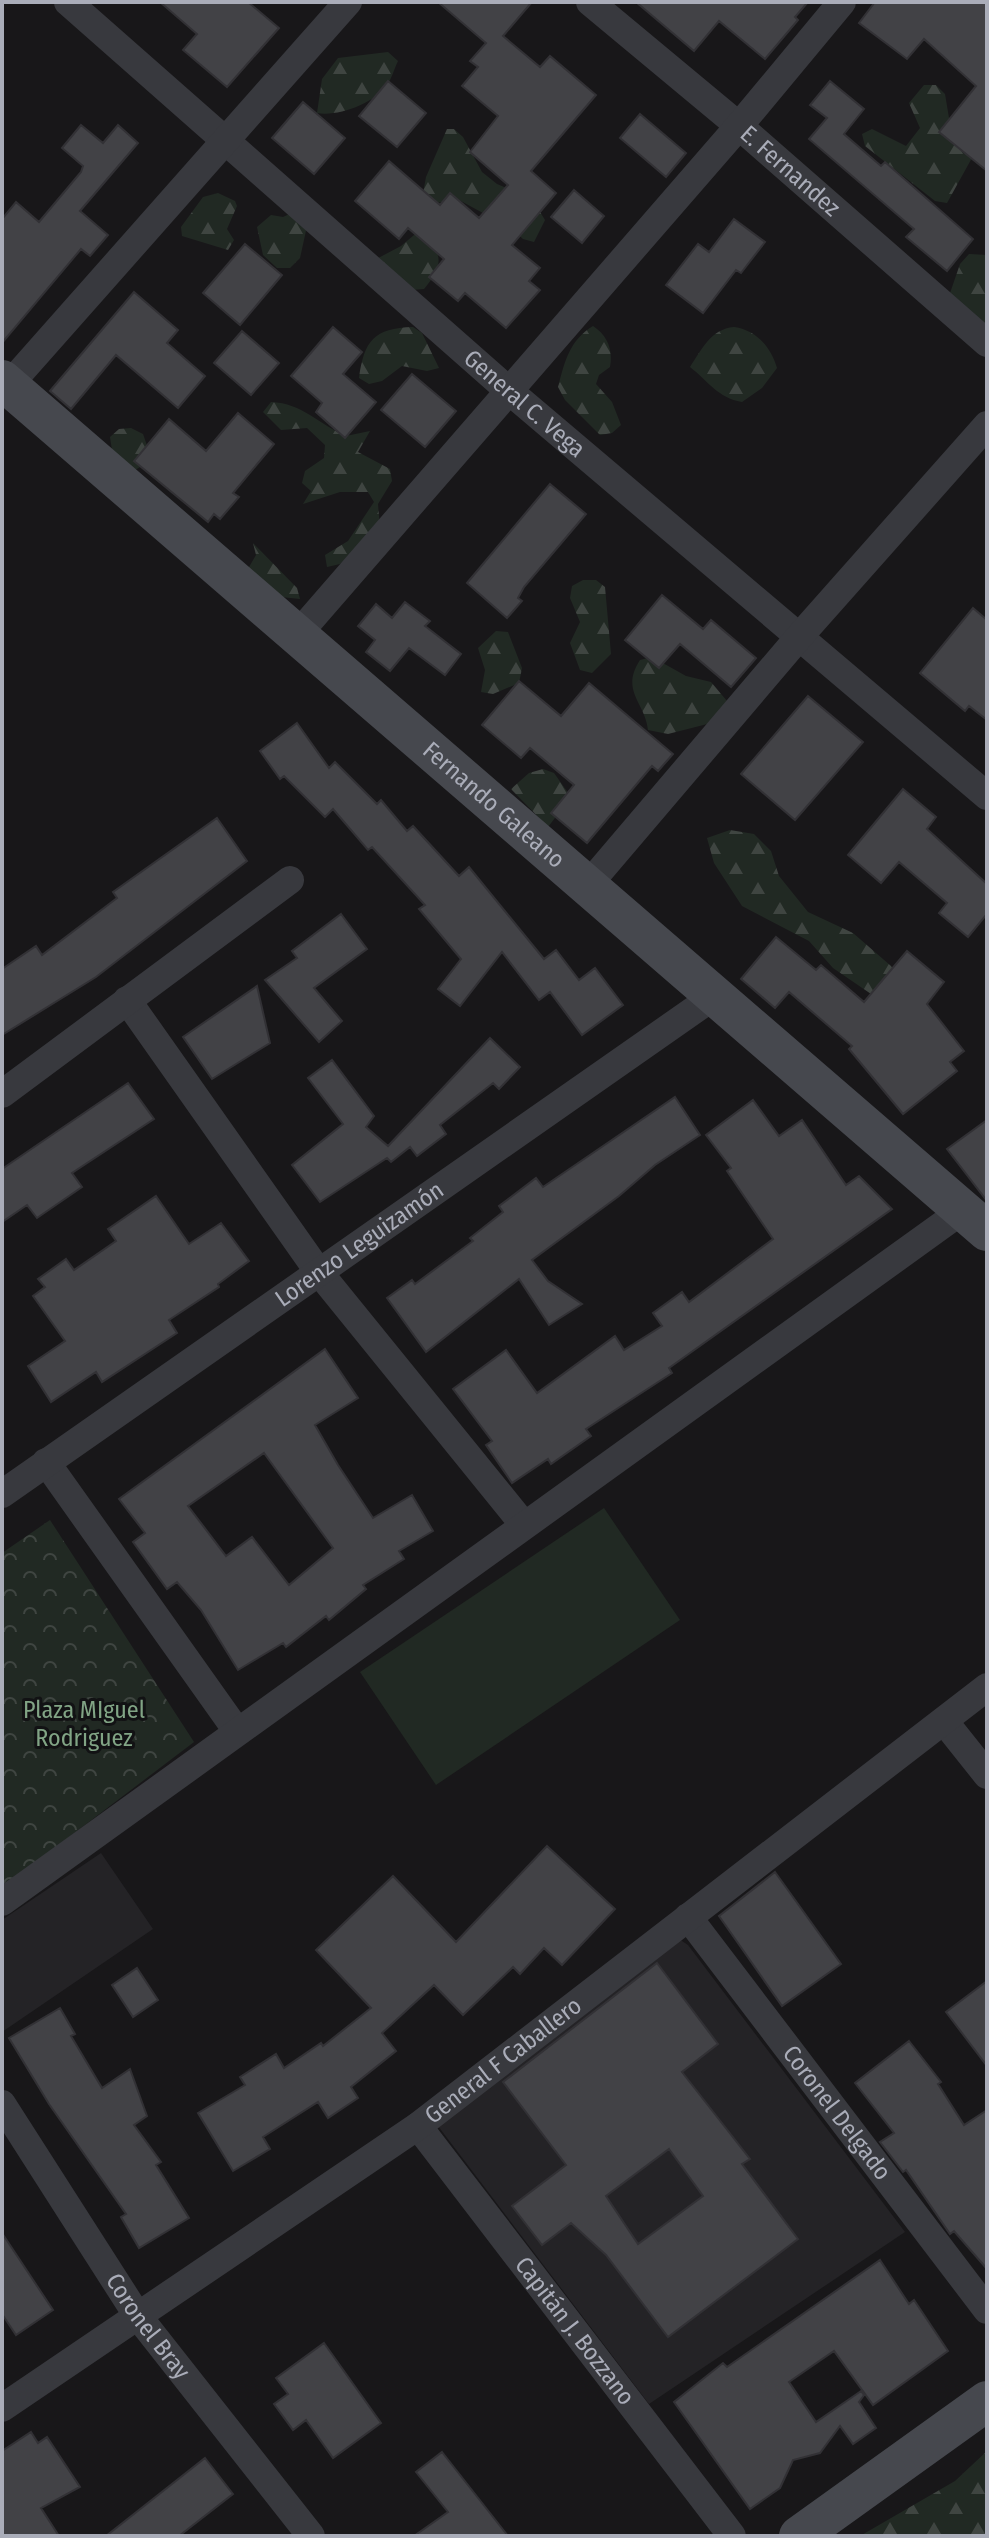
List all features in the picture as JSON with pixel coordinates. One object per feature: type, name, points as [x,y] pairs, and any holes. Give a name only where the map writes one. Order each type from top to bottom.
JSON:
[{"type":"street","name":"General C. Vega","points":[[68,2],[508,390],[987,796]]},
{"type":"street","points":[[5,382],[348,2]]},
{"type":"street","name":"E. Fernandez","points":[[590,2],[739,126],[987,343]]},
{"type":"street","points":[[298,634],[739,126],[842,2]]},
{"type":"street","name":"Fernando Galeano","points":[[5,382],[975,1220]]},
{"type":"street","points":[[588,885],[799,637],[987,425]]},
{"type":"street","points":[[2,1094],[290,880]]},
{"type":"street","name":"Lorenzo Leguizamón","points":[[2,1494],[717,994]]},
{"type":"street","points":[[127,1000],[318,1271],[524,1525]]},
{"type":"street","points":[[2,1902],[524,1525],[975,1220]]},
{"type":"street","points":[[46,1462],[237,1731]]},
{"type":"street","name":"General F Caballero","points":[[2,2408],[418,2126],[987,1687]]},
{"type":"street","points":[[944,1721],[987,1775]]},
{"type":"street","name":"Coronel Delgado","points":[[688,1917],[987,2310]]},
{"type":"street","name":"Coronel Bray","points":[[2,2104],[137,2315],[311,2536]]},
{"type":"street","name":"Capitán J. Bozzano","points":[[418,2126],[732,2536]]},
{"type":"street","points":[[799,2536],[987,2401]]},
{"type":"shaded area","points":[[101,1853],[153,1929],[2,2032],[2,1920]]},
{"type":"shaded area","points":[[679,1939],[688,1945],[905,2232],[649,2404],[438,2126]]},
{"type":"green space","points":[[388,52],[398,61],[381,92],[345,111],[317,113],[322,79],[338,58]]},
{"type":"green space","points":[[924,85],[936,85],[945,94],[949,118],[968,133],[973,156],[947,203],[935,201],[865,146],[862,134],[872,129],[906,146],[920,128],[909,103]]},
{"type":"green space","points":[[447,129],[454,129],[463,137],[482,172],[497,184],[532,199],[545,220],[534,242],[523,239],[497,215],[483,213],[459,200],[427,204],[422,199],[426,177]]},
{"type":"green space","points":[[218,193],[235,201],[237,206],[227,229],[234,240],[228,250],[182,236],[181,227],[203,197]]},
{"type":"green space","points":[[294,212],[307,226],[300,258],[290,268],[277,268],[263,255],[257,227],[271,215],[283,217]]},
{"type":"green space","points":[[420,230],[433,245],[438,259],[435,272],[424,289],[411,290],[367,264],[401,246]]},
{"type":"green space","points":[[969,254],[987,255],[987,334],[948,299],[960,264]]},
{"type":"green space","points":[[593,326],[606,339],[611,355],[610,367],[599,375],[596,384],[612,402],[621,425],[612,433],[600,435],[565,400],[558,387],[573,345]]},
{"type":"green space","points":[[413,327],[422,333],[439,368],[427,371],[402,366],[382,381],[369,384],[359,378],[364,355],[373,339],[389,330]]},
{"type":"green space","points":[[734,327],[762,341],[777,368],[762,388],[742,402],[720,393],[690,367],[713,336]]},
{"type":"green space","points":[[271,402],[301,410],[346,436],[370,431],[358,452],[390,469],[392,481],[378,504],[380,529],[340,564],[327,567],[325,555],[348,541],[374,502],[368,492],[340,492],[303,504],[311,491],[302,483],[305,471],[324,458],[325,445],[307,428],[281,430],[263,412]]},
{"type":"green space","points":[[131,428],[143,434],[152,460],[135,470],[112,450],[110,437],[119,429]]},
{"type":"green space","points":[[253,543],[297,588],[300,599],[263,595],[241,581],[256,555]]},
{"type":"green space","points":[[583,580],[596,580],[605,587],[611,654],[592,673],[580,670],[570,643],[580,622],[570,598],[572,586]]},
{"type":"green space","points":[[496,631],[508,632],[522,668],[519,683],[493,694],[481,692],[485,670],[478,648]]},
{"type":"green space","points":[[652,657],[686,676],[711,682],[727,701],[719,721],[668,734],[648,730],[632,680],[640,660]]},
{"type":"green space","points":[[543,769],[554,773],[571,797],[548,827],[511,789],[529,773]]},
{"type":"green space","points":[[730,830],[754,834],[771,851],[779,876],[808,912],[853,933],[891,966],[904,987],[893,1009],[833,968],[809,941],[742,906],[714,863],[707,838]]},
{"type":"green space","points":[[604,1508],[680,1620],[436,1785],[360,1672]]},
{"type":"green space","name":"Plaza MIguel Rodriguez","points":[[50,1520],[194,1742],[2,1888],[2,1553]]},
{"type":"green space","points":[[987,2451],[987,2536],[860,2536],[955,2481]]},
{"type":"building","points":[[160,2],[248,2],[279,28],[227,87],[183,50],[197,34]]},
{"type":"building","points":[[438,2],[532,2],[503,36],[540,67],[550,56],[596,95],[531,171],[556,193],[512,245],[540,268],[529,281],[540,290],[506,328],[465,293],[458,301],[429,277],[444,259],[408,228],[399,239],[355,201],[389,161],[440,205],[450,193],[479,218],[508,185],[470,152],[498,116],[462,86],[478,67],[470,61],[486,43]]},
{"type":"building","points":[[636,2],[808,2],[795,17],[798,20],[765,59],[719,21],[694,51]]},
{"type":"building","points":[[875,2],[987,2],[987,171],[939,132],[976,86],[924,39],[907,59],[859,23]]},
{"type":"building","points":[[388,81],[426,113],[397,147],[359,116]]},
{"type":"building","points":[[830,81],[864,109],[844,134],[881,166],[885,162],[973,239],[947,271],[906,237],[914,229],[809,139],[827,118],[810,105]]},
{"type":"building","points":[[303,102],[345,138],[314,174],[272,138]]},
{"type":"building","points":[[640,114],[686,153],[666,177],[620,138]]},
{"type":"building","points":[[81,125],[103,143],[118,125],[138,143],[80,211],[108,235],[90,256],[81,249],[2,343],[2,219],[16,202],[39,222],[81,172],[83,166],[62,148]]},
{"type":"building","points":[[574,190],[604,216],[582,243],[551,217]]},
{"type":"building","points":[[734,219],[765,242],[741,273],[736,270],[703,313],[666,285],[698,244],[709,252]]},
{"type":"building","points":[[245,244],[282,275],[240,325],[203,293]]},
{"type":"building","points":[[134,292],[178,330],[167,343],[205,376],[178,408],[116,355],[71,409],[50,391]]},
{"type":"building","points":[[333,327],[362,352],[343,374],[376,402],[345,438],[316,412],[322,403],[291,376]]},
{"type":"building","points":[[242,331],[279,363],[251,395],[214,363]]},
{"type":"building","points":[[412,374],[456,411],[425,447],[381,410]]},
{"type":"building","points":[[238,413],[274,444],[233,493],[239,497],[220,519],[214,514],[208,522],[134,461],[169,419],[206,451]]},
{"type":"building","points":[[550,484],[586,514],[524,587],[518,598],[522,601],[507,618],[467,583]]},
{"type":"building","points":[[662,595],[703,629],[711,620],[756,658],[731,687],[680,644],[659,668],[625,640]]},
{"type":"building","points":[[405,602],[430,621],[425,626],[461,654],[445,675],[409,648],[390,671],[366,652],[375,640],[358,626],[376,604],[392,618]]},
{"type":"building","points":[[973,608],[987,620],[987,720],[969,706],[965,711],[920,673]]},
{"type":"building","points":[[519,681],[561,716],[589,683],[673,754],[658,771],[652,766],[587,843],[551,813],[574,785],[530,748],[521,758],[482,725]]},
{"type":"building","points":[[808,696],[863,742],[795,820],[741,774]]},
{"type":"building","points":[[297,723],[329,768],[335,762],[377,804],[381,800],[407,831],[413,826],[459,876],[469,867],[544,959],[556,950],[579,980],[595,968],[623,1005],[582,1035],[550,992],[539,1000],[502,952],[460,1006],[438,989],[461,959],[419,909],[425,905],[372,847],[368,850],[333,809],[325,817],[284,776],[280,779],[260,751]]},
{"type":"building","points":[[903,789],[936,817],[927,829],[987,884],[987,914],[968,937],[939,913],[947,903],[899,862],[881,883],[848,855]]},
{"type":"building","points":[[217,818],[247,861],[96,977],[2,1035],[2,969],[36,946],[42,955],[117,898],[113,892]]},
{"type":"building","points":[[341,914],[367,949],[314,988],[342,1021],[319,1042],[265,980],[297,958],[292,951]]},
{"type":"building","points":[[776,937],[816,970],[821,965],[864,1002],[907,951],[944,982],[927,1004],[964,1051],[950,1062],[957,1071],[903,1114],[849,1049],[852,1046],[789,992],[775,1008],[741,979]]},
{"type":"building","points":[[257,986],[270,1043],[212,1079],[183,1037]]},
{"type":"building","points":[[490,1038],[520,1067],[499,1089],[493,1083],[440,1125],[446,1134],[417,1156],[410,1147],[391,1162],[387,1158],[320,1202],[292,1165],[343,1124],[308,1078],[332,1060],[374,1116],[366,1127],[388,1146]]},
{"type":"building","points":[[128,1083],[154,1119],[72,1173],[82,1187],[37,1218],[27,1205],[2,1222],[2,1169]]},
{"type":"building","points":[[675,1097],[700,1135],[655,1165],[619,1196],[532,1260],[548,1281],[582,1304],[549,1325],[519,1279],[426,1352],[387,1298],[412,1280],[415,1284],[473,1241],[470,1238],[503,1212],[499,1206],[536,1178],[543,1187]]},
{"type":"building","points":[[753,1100],[779,1136],[802,1120],[846,1185],[859,1176],[892,1209],[669,1368],[672,1373],[586,1429],[591,1436],[551,1464],[548,1459],[512,1483],[486,1445],[492,1441],[453,1389],[506,1350],[537,1393],[615,1336],[624,1350],[662,1326],[653,1313],[682,1292],[689,1302],[773,1239],[727,1171],[731,1168],[706,1135]]},
{"type":"building","points":[[987,1120],[987,1201],[947,1149]]},
{"type":"building","points":[[156,1196],[189,1244],[221,1223],[249,1261],[218,1284],[219,1287],[169,1320],[177,1333],[102,1382],[96,1372],[51,1402],[28,1366],[65,1341],[33,1296],[45,1287],[38,1279],[66,1259],[74,1270],[116,1241],[108,1229]]},
{"type":"building","points":[[325,1349],[358,1398],[315,1425],[338,1465],[373,1518],[412,1495],[433,1531],[399,1551],[404,1559],[363,1585],[366,1589],[329,1620],[326,1616],[286,1647],[283,1643],[238,1670],[201,1610],[177,1582],[167,1589],[133,1542],[145,1533],[119,1499]],"holes":[[[264,1453],[333,1548],[289,1585],[252,1537],[226,1556],[188,1506]]]},
{"type":"building","points":[[547,1846],[615,1909],[562,1965],[544,1948],[520,1974],[513,1967],[463,2015],[434,1985],[382,2033],[396,2051],[351,2087],[358,2098],[328,2118],[318,2102],[263,2137],[270,2149],[233,2171],[198,2113],[245,2085],[240,2077],[276,2054],[284,2068],[321,2043],[323,2046],[371,2008],[316,1950],[393,1876],[456,1942]]},
{"type":"building","points":[[775,1872],[841,1964],[782,2006],[719,1916]]},
{"type":"building","points":[[657,1963],[718,2044],[682,2072],[750,2159],[742,2164],[798,2239],[668,2337],[606,2255],[571,2223],[542,2245],[512,2206],[566,2165],[503,2082]],"holes":[[[669,2149],[703,2196],[638,2244],[606,2196]]]},
{"type":"building","points":[[137,1968],[158,2000],[133,2017],[112,1985]]},
{"type":"building","points":[[987,1981],[987,2066],[946,2012]]},
{"type":"building","points":[[60,2008],[75,2034],[71,2036],[102,2088],[130,2069],[147,2116],[134,2125],[161,2162],[156,2165],[189,2218],[139,2248],[121,2217],[126,2214],[49,2104],[9,2038]]},
{"type":"building","points":[[909,2041],[941,2082],[938,2084],[964,2125],[987,2110],[987,2269],[954,2231],[950,2234],[906,2170],[903,2172],[880,2142],[894,2133],[855,2083]]},
{"type":"building","points":[[2,2233],[53,2310],[16,2335],[2,2314]]},
{"type":"building","points":[[880,2260],[909,2304],[914,2300],[948,2351],[873,2405],[834,2351],[789,2382],[816,2422],[861,2391],[864,2395],[859,2402],[876,2428],[853,2444],[840,2426],[820,2453],[793,2460],[780,2488],[750,2509],[674,2402],[723,2363],[727,2367]]},
{"type":"building","points":[[324,2343],[381,2423],[333,2458],[306,2420],[293,2430],[274,2404],[288,2394],[276,2378]]},
{"type":"building","points":[[31,2432],[38,2443],[47,2437],[80,2487],[41,2508],[59,2536],[2,2536],[2,2451]]},
{"type":"building","points":[[442,2452],[508,2536],[414,2536],[448,2512],[416,2472]]},
{"type":"building","points":[[205,2458],[233,2494],[179,2536],[106,2536]]}]
